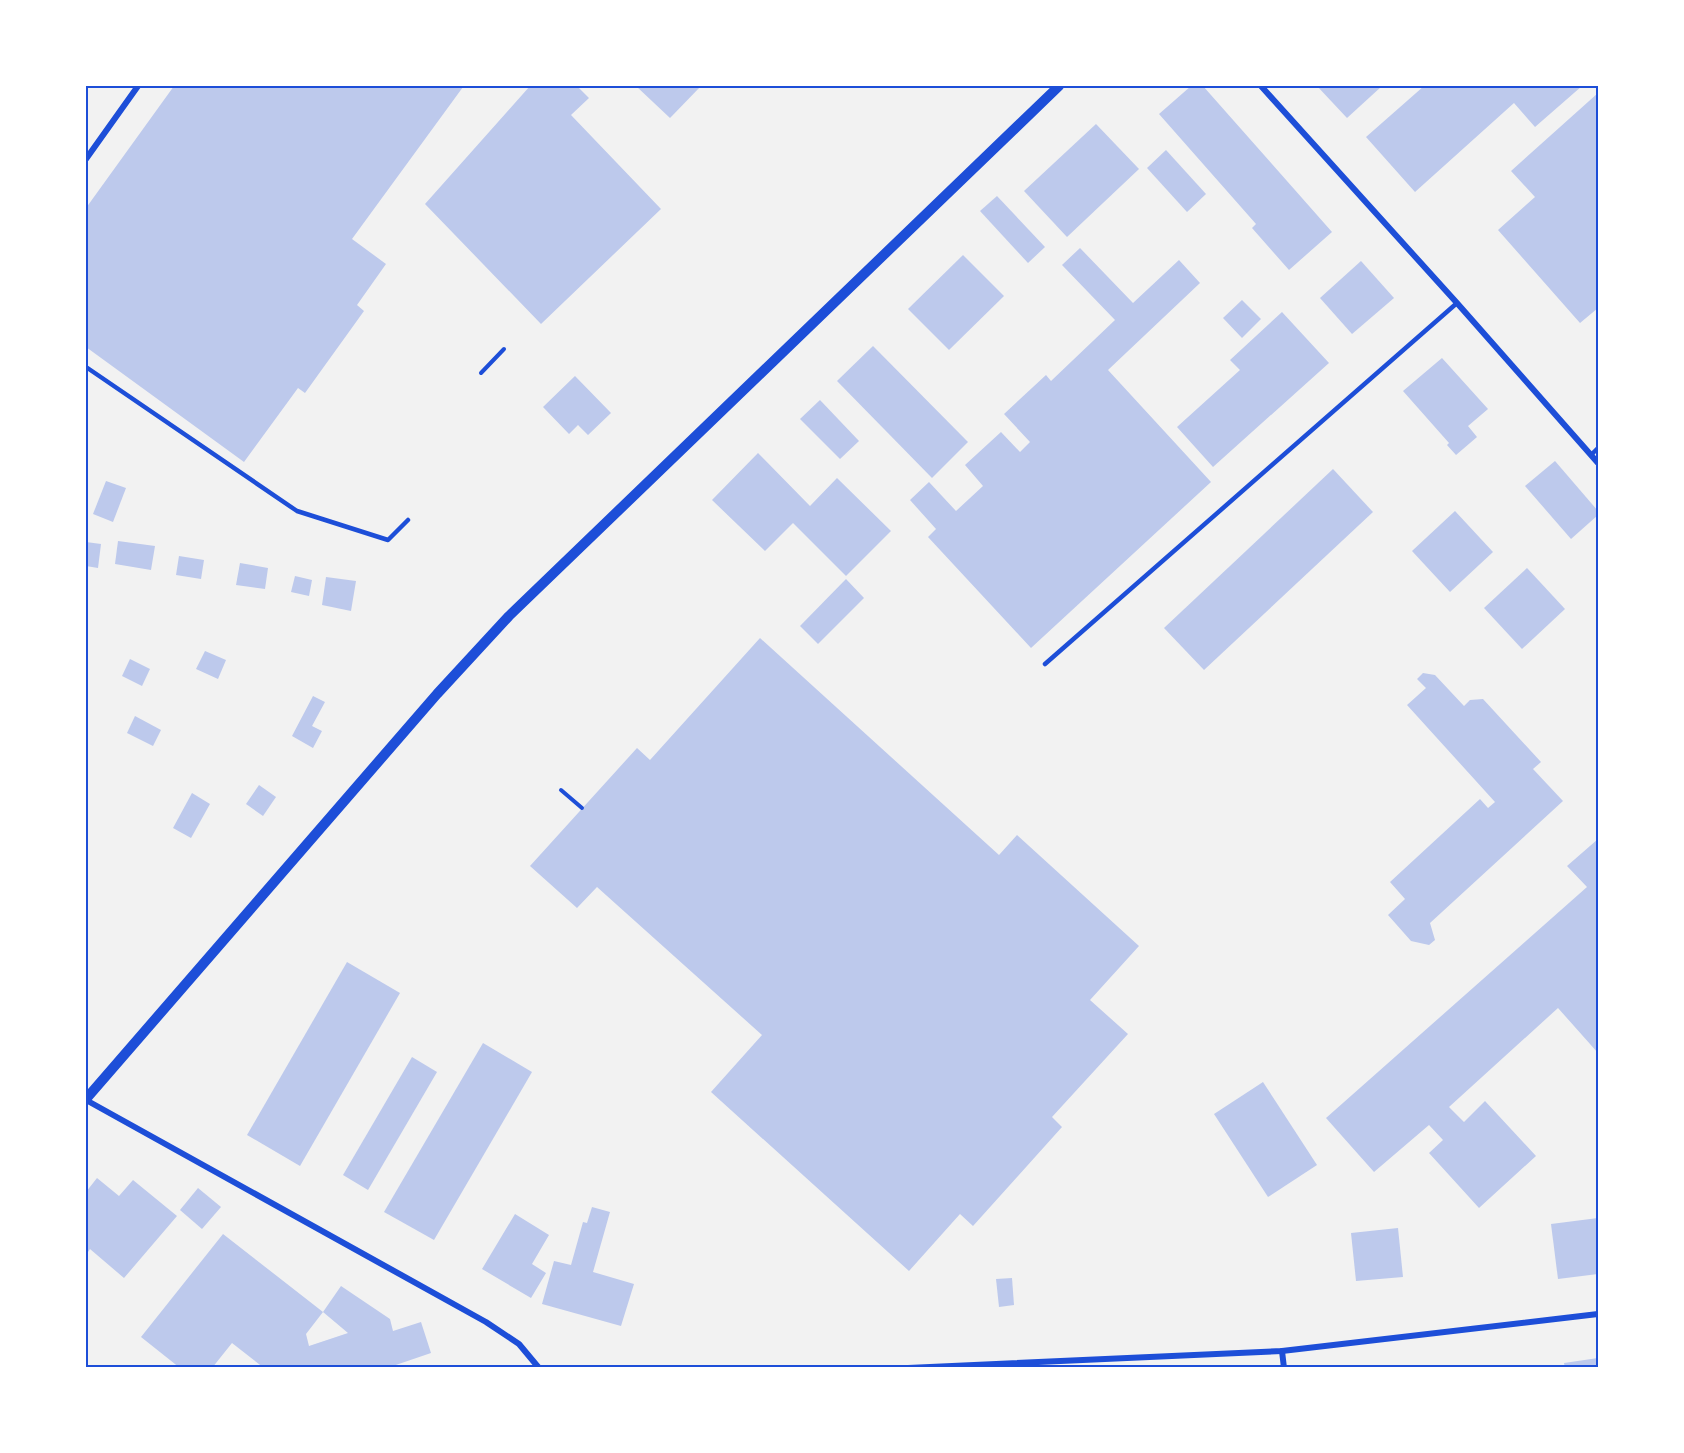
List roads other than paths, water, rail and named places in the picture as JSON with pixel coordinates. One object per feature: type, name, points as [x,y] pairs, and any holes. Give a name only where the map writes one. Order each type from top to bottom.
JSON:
[{"type":"street","points":[[86,159],[138,86]]},
{"type":"street","points":[[539,1368],[519,1344],[486,1322],[86,1100],[437,694],[509,616],[1059,86]]},
{"type":"street","points":[[1261,86],[1599,464]]},
{"type":"street","points":[[908,1368],[1282,1351],[1599,1314]]},
{"type":"street","points":[[1282,1351],[1284,1368]]},
{"type":"lane","points":[[1045,664],[1457,303]]},
{"type":"lane","points":[[86,367],[297,511],[388,540],[408,520]]},
{"type":"lane","points":[[1591,455],[1599,448]]}]
